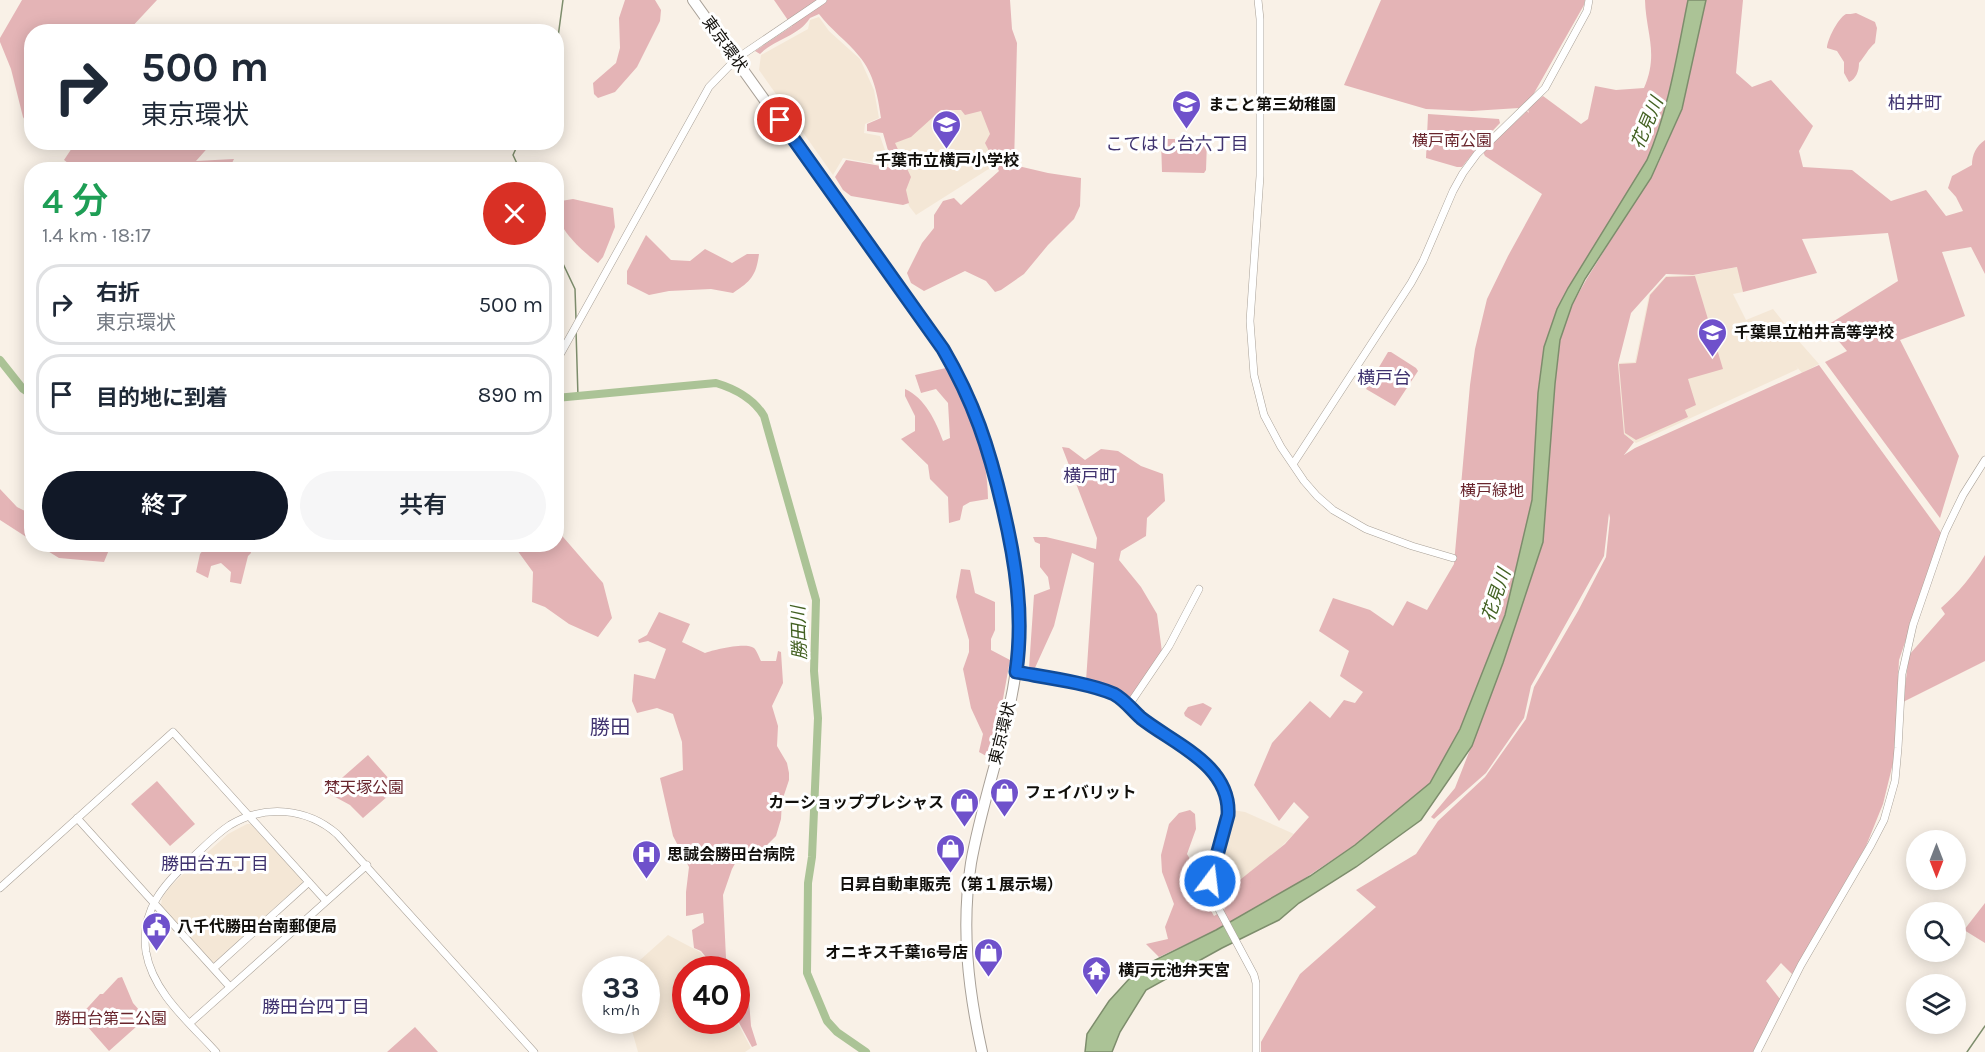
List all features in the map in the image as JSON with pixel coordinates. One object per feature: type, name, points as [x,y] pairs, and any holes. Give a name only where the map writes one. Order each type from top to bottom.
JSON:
[{"type":"highway","name":"東京環状","points":[[693,0],[738,57]]},
{"type":"highway","name":"東京環状","points":[[701,0],[738,57],[943,349],[975,411],[993,465],[1013,553],[1020,612],[1018,673],[982,839],[974,887],[972,921],[974,975],[988,1052]]},
{"type":"highway","name":"東京環状","points":[[982,1052],[967,969],[968,889],[976,841],[1018,673]]},
{"type":"street","points":[[564,348],[705,94],[724,69],[738,57],[823,0]]},
{"type":"street","points":[[1259,0],[1260,176],[1250,321],[1254,375],[1264,415],[1281,447],[1317,496],[1348,520],[1412,546],[1453,558]]},
{"type":"street","points":[[1293,464],[1411,283],[1463,173],[1477,154],[1545,88],[1587,11],[1589,0]]},
{"type":"street","points":[[1757,1052],[1801,965],[1884,820],[1895,781],[1899,748],[1902,674],[1913,625],[1953,514],[1985,460]]},
{"type":"street","points":[[1129,705],[1169,646],[1199,589]]},
{"type":"street","points":[[1018,673],[1114,695],[1129,705],[1141,718],[1204,762],[1221,786],[1226,796],[1228,815],[1210,881],[1211,891],[1254,975],[1256,1052]]},
{"type":"street","points":[[0,888],[173,732],[326,901]]},
{"type":"street","points":[[216,1052],[161,990],[150,966],[146,951],[146,934],[154,902],[171,877],[225,829],[249,816],[281,811],[313,818],[337,834],[534,1052]]},
{"type":"street","points":[[77,818],[231,987]]},
{"type":"street","points":[[190,1023],[367,865]]},
{"type":"street","points":[[213,968],[309,882]]},
{"type":"shaded area","points":[[1688,0],[1706,0],[1682,109],[1651,178],[1585,279],[1572,305],[1560,340],[1543,542],[1503,663],[1472,746],[1421,820],[1356,867],[1299,903],[1279,920],[1146,990],[1120,1032],[1112,1052],[1085,1052],[1087,1034],[1109,1001],[1139,968],[1216,930],[1310,876],[1355,845],[1430,783],[1460,729],[1505,615],[1532,500],[1538,393],[1544,347],[1557,309],[1568,288],[1647,160],[1655,141],[1667,101]]},
{"type":"shaded area","points":[[819,17],[829,31],[860,59],[874,90],[879,118],[865,124],[864,133],[880,136],[891,167],[843,158],[833,175],[759,70],[761,55],[808,29],[810,20]]},
{"type":"shaded area","name":"千葉市立横戸小学校","points":[[978,93],[1006,158],[916,215],[909,206],[889,141]]},
{"type":"shaded area","name":"千葉県立柏井高等学校","points":[[1738,267],[1743,292],[1733,294],[1746,320],[1773,309],[1819,364],[1802,373],[1796,366],[1798,369],[1636,443],[1624,434],[1618,363],[1635,362],[1649,295],[1666,276],[1695,275]]},
{"type":"shaded area","points":[[1232,810],[1245,812],[1294,834],[1233,886],[1216,894],[1214,880]]},
{"type":"shaded area","points":[[251,824],[302,879],[302,883],[215,962],[211,962],[161,905],[162,898],[181,876],[228,834]]},
{"type":"shaded area","points":[[668,935],[703,956],[672,956],[672,1034],[744,1034],[751,1048],[745,1052],[638,1052],[633,1034],[660,1034],[660,956],[645,956]]},
{"type":"green space","points":[[22,0],[157,0],[135,24],[24,24],[24,119],[0,38]]},
{"type":"green space","points":[[625,0],[655,0],[661,10],[660,21],[637,67],[615,92],[598,98],[594,94],[593,83],[616,63],[620,48],[619,18]]},
{"type":"green space","points":[[774,0],[1010,0],[1012,29],[1017,43],[1014,165],[1081,178],[1080,206],[1074,219],[1024,274],[1001,290],[995,292],[986,281],[965,271],[924,291],[911,283],[907,273],[922,243],[934,228],[934,215],[943,201],[954,198],[961,205],[999,171],[985,143],[990,134],[981,111],[965,115],[961,110],[941,110],[911,137],[895,143],[911,177],[906,190],[909,203],[903,205],[851,196],[843,190],[835,177],[846,160],[893,168],[883,133],[867,131],[867,124],[881,118],[872,78],[859,56],[819,14],[760,54],[755,51],[792,26]]},
{"type":"green space","points":[[1381,0],[1585,0],[1533,95],[1519,108],[1472,111],[1426,109],[1344,85]]},
{"type":"green space","name":"横戸緑地","points":[[1645,0],[1688,0],[1667,101],[1647,160],[1568,288],[1557,309],[1544,347],[1538,393],[1532,500],[1505,615],[1460,729],[1430,783],[1355,845],[1287,890],[1216,930],[1159,957],[1146,944],[1168,939],[1165,927],[1174,904],[1162,872],[1161,855],[1169,824],[1179,813],[1190,810],[1195,814],[1196,829],[1187,854],[1201,878],[1207,904],[1214,916],[1225,909],[1220,900],[1236,883],[1285,844],[1309,817],[1294,802],[1279,821],[1254,785],[1272,743],[1310,701],[1330,718],[1344,700],[1355,703],[1363,692],[1340,676],[1349,651],[1319,631],[1333,598],[1370,610],[1393,626],[1407,601],[1427,610],[1454,564],[1475,349],[1487,299],[1542,194],[1485,156],[1483,152],[1527,111],[1529,113],[1528,110],[1543,96],[1581,124],[1588,119],[1595,86],[1616,90],[1644,88],[1651,64]]},
{"type":"green space","points":[[1706,0],[1743,0],[1736,73],[1752,87],[1771,80],[1813,126],[1799,151],[1803,167],[1852,170],[1891,201],[1926,190],[1946,216],[1963,211],[1948,188],[1952,176],[1972,165],[1975,151],[1985,140],[1985,274],[1971,247],[1942,252],[1965,316],[1900,340],[1959,456],[1940,518],[1825,362],[1847,351],[1826,326],[1898,281],[1888,233],[1802,239],[1817,273],[1743,292],[1737,267],[1693,275],[1666,274],[1631,313],[1618,364],[1624,434],[1634,442],[1624,455],[1819,365],[1942,534],[1899,660],[1894,759],[1883,804],[1866,846],[1792,974],[1781,963],[1766,981],[1780,999],[1753,1052],[1261,1052],[1261,1042],[1300,974],[1376,907],[1356,890],[1416,854],[1438,821],[1485,777],[1526,719],[1534,687],[1606,557],[1609,513],[1604,556],[1531,686],[1524,718],[1486,773],[1434,819],[1431,817],[1455,788],[1487,706],[1543,542],[1560,340],[1572,305],[1658,164],[1682,109]]},
{"type":"green space","points":[[1856,13],[1875,22],[1877,28],[1875,43],[1859,63],[1855,77],[1849,82],[1844,73],[1844,62],[1837,51],[1827,48],[1827,44],[1836,24],[1846,14]]},
{"type":"green space","name":"横戸南公園","points":[[1428,114],[1499,119],[1500,123],[1462,167],[1457,167],[1426,158]]},
{"type":"green space","points":[[1163,139],[1204,139],[1207,141],[1204,173],[1162,172],[1161,141]]},
{"type":"green space","points":[[71,150],[206,150],[196,161],[234,159],[232,162],[67,162],[64,160]]},
{"type":"green space","points":[[573,199],[613,208],[615,227],[603,257],[598,263],[574,242],[564,229],[564,200]]},
{"type":"green space","points":[[646,235],[671,260],[690,261],[705,249],[732,263],[747,254],[759,254],[756,268],[748,281],[733,293],[711,289],[669,291],[649,295],[627,284],[627,271]]},
{"type":"green space","points":[[1695,276],[1723,369],[1688,379],[1696,405],[1685,410],[1688,417],[1636,440],[1625,433],[1619,364],[1636,363],[1650,295],[1666,277]]},
{"type":"green space","points":[[1388,352],[1418,371],[1395,406],[1366,389]]},
{"type":"green space","points":[[946,368],[963,398],[976,431],[985,465],[988,499],[970,502],[963,506],[960,520],[949,523],[948,497],[930,479],[928,465],[901,439],[915,431],[915,416],[905,396],[905,389],[924,404],[943,441],[950,438],[948,403],[936,389],[921,393],[915,375]]},
{"type":"green space","points":[[1062,447],[1069,448],[1085,460],[1101,449],[1118,451],[1141,466],[1163,474],[1165,501],[1147,518],[1146,536],[1121,551],[1119,560],[1141,587],[1157,614],[1162,652],[1128,700],[1115,690],[1086,681],[1094,563],[1072,553],[1054,626],[1034,670],[1029,668],[1034,595],[1050,589],[1048,577],[1040,567],[1040,544],[1035,542],[1033,537],[1046,537],[1096,549],[1097,538]]},
{"type":"green space","points":[[0,489],[17,507],[24,510],[24,535],[0,520]]},
{"type":"green space","points":[[564,538],[603,583],[612,618],[598,637],[569,624],[545,607],[532,602],[533,572],[518,552],[564,552]]},
{"type":"green space","points":[[49,552],[108,552],[104,562],[59,558]]},
{"type":"green space","points":[[202,552],[251,553],[248,556],[241,584],[230,582],[231,572],[221,563],[211,566],[208,578],[196,572]]},
{"type":"green space","points":[[1985,555],[1985,661],[1903,702],[1909,655],[1945,614],[1941,608],[1965,583]]},
{"type":"green space","points":[[961,569],[970,570],[975,593],[995,602],[995,630],[991,639],[991,650],[1010,660],[999,721],[988,757],[979,752],[983,734],[971,708],[963,669],[969,652],[969,640],[956,597]]},
{"type":"green space","points":[[659,612],[690,624],[682,642],[705,653],[730,647],[750,646],[755,649],[761,661],[776,661],[778,651],[781,652],[783,683],[772,706],[778,726],[777,746],[787,763],[789,780],[782,801],[781,819],[776,836],[762,850],[744,855],[737,860],[732,869],[723,895],[726,956],[705,956],[694,948],[692,930],[704,923],[703,913],[686,916],[689,867],[673,836],[660,778],[683,770],[682,742],[673,714],[657,708],[637,713],[632,701],[634,674],[655,679],[666,649],[648,641],[639,643],[638,640],[647,635]]},
{"type":"green space","points":[[1203,703],[1212,708],[1201,726],[1184,713],[1188,707]]},
{"type":"green space","name":"梵天塚公園","points":[[368,755],[397,788],[363,818],[350,805],[326,792]]},
{"type":"green space","points":[[157,781],[195,824],[170,846],[131,804]]},
{"type":"green space","points":[[1985,903],[1985,943],[1966,931],[1966,927]]},
{"type":"green space","name":"勝田台第二公園","points":[[122,977],[133,1003],[146,1018],[109,1051],[79,1017],[100,994],[103,994],[118,978]]},
{"type":"green space","points":[[750,1013],[757,1045],[752,1047],[745,1034],[750,1034]]},
{"type":"green space","points":[[415,1027],[438,1052],[387,1052]]},
{"type":"waterway","points":[[560,24],[563,0]]},
{"type":"waterway","points":[[515,150],[513,155],[516,162]]},
{"type":"waterway","points":[[564,266],[575,289],[576,319]]},
{"type":"waterway","points":[[576,330],[578,397]]},
{"type":"waterway","name":"勝田川","points":[[0,360],[24,390]]},
{"type":"waterway","name":"勝田川","points":[[564,397],[716,383],[743,395],[755,404],[764,416],[816,600],[814,671],[818,718],[812,857],[808,883],[807,973],[827,1021],[837,1032],[866,1052]]},
{"type":"waterway","points":[[1967,1052],[1985,1026]]},
{"type":"place","name":"まこと第三幼稚園","points":[[1187,130]]},
{"type":"place","name":"千葉市立横戸小学校","points":[[947,150]]},
{"type":"place","name":"千葉県立柏井高等学校","points":[[1713,358]]},
{"type":"place","name":"フェイバリット","points":[[1004,818]]},
{"type":"place","name":"カーショッププレシャス","points":[[965,828]]},
{"type":"place","name":"日昇自動車販売（第１展示場）","points":[[951,874]]},
{"type":"place","name":"思誠会勝田台病院","points":[[646,880]]},
{"type":"place","name":"八千代勝田台南郵便局","points":[[156,952]]},
{"type":"place","name":"オニキス千葉16号店","points":[[989,978]]},
{"type":"place","name":"横戸元池弁天宮","points":[[1097,996]]},
{"type":"district","name":"柏井町","points":[[1915,103]]},
{"type":"district","name":"こてはし台六丁目","points":[[1177,144]]},
{"type":"district","name":"横戸台","points":[[1384,378]]},
{"type":"district","name":"横戸町","points":[[1090,476]]},
{"type":"district","name":"勝田","points":[[610,727]]},
{"type":"district","name":"勝田台五丁目","points":[[215,864]]},
{"type":"district","name":"勝田台四丁目","points":[[316,1007]]},
{"type":"route","points":[[780,120],[943,349],[975,411],[993,465],[1015,562],[1020,612],[1016,672],[1114,695],[1124,701],[1141,718],[1209,766],[1229,806],[1210,881]]},
{"type":"water label","name":"花見川","points":[[1647,123]]},
{"type":"water label","name":"花見川","points":[[1496,595]]}]
